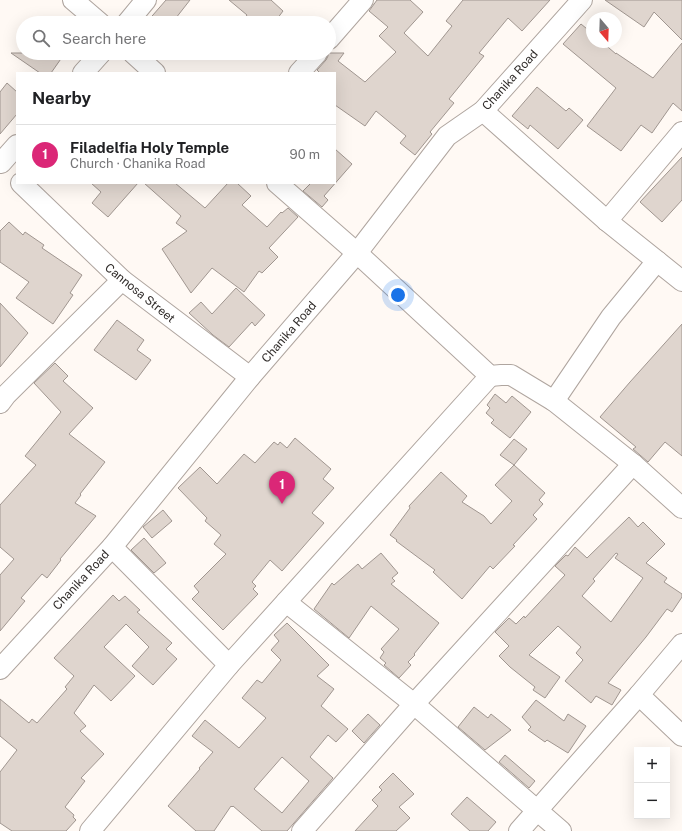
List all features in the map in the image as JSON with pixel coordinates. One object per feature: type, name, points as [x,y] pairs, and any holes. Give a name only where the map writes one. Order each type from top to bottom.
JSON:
[{"type":"street","points":[[73,0],[92,16]]},
{"type":"street","points":[[133,16],[146,0]]},
{"type":"street","points":[[336,31],[363,0]]},
{"type":"street","name":"Chanika Road","points":[[0,668],[112,547],[250,377],[357,253],[447,136],[483,111],[582,0]]},
{"type":"street","points":[[84,72],[95,60]]},
{"type":"street","points":[[141,60],[154,72]]},
{"type":"street","points":[[301,72],[311,60]]},
{"type":"street","points":[[483,111],[607,221],[682,282]]},
{"type":"street","points":[[607,221],[682,132]]},
{"type":"street","points":[[16,146],[0,163],[16,178]]},
{"type":"street","name":"Cannosa Street","points":[[22,184],[122,280],[250,377]]},
{"type":"street","points":[[278,184],[357,253],[490,376]]},
{"type":"street","points":[[554,400],[612,316],[657,261]]},
{"type":"street","points":[[2,396],[122,280]]},
{"type":"street","points":[[90,831],[229,665],[490,376],[501,374],[511,375],[554,400],[633,464],[682,508]]},
{"type":"street","points":[[302,831],[414,704],[633,464]]},
{"type":"street","points":[[112,547],[229,665]]},
{"type":"street","points":[[286,602],[414,704],[536,811],[561,831]]},
{"type":"street","points":[[519,831],[682,644]]},
{"type":"street","points":[[639,695],[682,736]]},
{"type":"building","points":[[166,0],[190,0],[177,16],[152,16]]},
{"type":"building","points":[[229,0],[271,0],[283,11],[279,16],[246,16],[247,15]]},
{"type":"building","points":[[377,0],[410,0],[423,12],[404,33],[428,56],[452,26],[446,21],[463,0],[550,0],[522,31],[508,18],[479,53],[484,56],[449,99],[454,103],[430,132],[432,134],[415,155],[400,143],[406,136],[376,111],[365,126],[336,106],[336,72],[319,72],[317,70],[326,60],[336,60],[336,53],[344,53],[338,61],[365,82],[396,52],[379,36],[388,27],[369,11]]},
{"type":"building","points":[[605,0],[682,0],[682,40],[654,12],[644,27]]},
{"type":"building","points":[[581,24],[586,28],[586,48],[609,48],[653,78],[682,43],[682,111],[673,103],[652,133],[641,125],[621,151],[587,126],[616,88],[563,44]]},
{"type":"building","points":[[21,60],[60,60],[52,72],[39,72]]},
{"type":"building","points":[[7,83],[16,91],[16,115],[0,134],[0,92]]},
{"type":"building","points":[[537,87],[566,111],[569,108],[583,120],[558,149],[530,125],[528,129],[512,116]]},
{"type":"building","points":[[336,150],[352,164],[336,182]]},
{"type":"building","points":[[682,157],[682,200],[662,222],[640,202]]},
{"type":"building","points":[[92,184],[137,184],[108,217],[92,203],[101,192]]},
{"type":"building","points":[[145,184],[176,184],[205,208],[227,184],[238,184],[251,196],[242,205],[267,227],[281,212],[282,213],[288,208],[298,217],[269,248],[278,257],[262,273],[259,271],[244,292],[212,268],[191,293],[162,249],[187,231],[176,223],[181,216]]},
{"type":"building","points":[[310,184],[334,184],[324,196],[328,200],[322,207],[303,191]]},
{"type":"building","points":[[9,222],[23,235],[25,232],[44,245],[42,248],[82,275],[70,293],[73,295],[53,324],[16,298],[29,282],[0,262],[0,231]]},
{"type":"building","points":[[236,288],[265,315],[255,326],[252,322],[229,347],[213,335],[189,313],[201,302],[212,314]]},
{"type":"building","points":[[0,303],[28,333],[0,367]]},
{"type":"building","points":[[117,320],[144,340],[137,350],[151,360],[136,380],[94,350]]},
{"type":"building","points":[[682,324],[682,456],[665,442],[648,462],[633,449],[636,447],[600,417]]},
{"type":"building","points":[[55,363],[68,376],[63,381],[93,408],[69,434],[105,462],[80,494],[81,495],[75,503],[96,516],[60,559],[61,560],[47,578],[42,574],[21,598],[25,601],[0,631],[0,575],[14,559],[0,547],[0,505],[36,465],[25,456],[61,412],[34,383]]},
{"type":"building","points":[[495,394],[506,403],[512,396],[531,412],[510,438],[491,423],[494,420],[486,413],[490,408],[487,405]]},
{"type":"building","points":[[295,438],[331,469],[323,479],[334,488],[312,513],[324,523],[282,571],[270,560],[252,582],[256,586],[253,589],[258,594],[223,630],[192,599],[199,592],[194,586],[226,554],[214,544],[221,535],[205,521],[207,518],[178,488],[200,467],[217,484],[244,454],[255,463],[274,442],[278,445],[280,442],[287,448]]},
{"type":"building","points":[[514,439],[527,449],[514,465],[500,455]]},
{"type":"building","points":[[514,465],[545,493],[539,500],[543,504],[533,515],[537,519],[513,545],[515,546],[493,569],[490,566],[462,599],[433,572],[435,570],[390,535],[410,508],[409,506],[441,472],[467,496],[462,502],[484,516],[491,524],[512,501],[495,485]]},
{"type":"building","points":[[163,510],[172,521],[152,538],[143,527]]},
{"type":"building","points":[[629,517],[638,527],[643,522],[665,544],[646,563],[667,578],[664,582],[682,594],[682,597],[672,612],[667,609],[608,683],[621,690],[612,705],[596,696],[591,703],[565,681],[583,660],[576,653],[581,647],[558,626],[529,655],[560,677],[545,698],[533,690],[535,687],[499,656],[509,646],[495,632],[509,618],[516,624],[524,616],[525,618],[565,575],[555,566],[566,555],[568,556],[575,547],[587,558]],"holes":[[[616,553],[618,554],[615,558],[643,578],[611,622],[582,596],[595,581],[593,579]]]},
{"type":"building","points":[[144,538],[166,563],[154,573],[131,550]]},
{"type":"building","points":[[381,553],[398,573],[392,578],[395,581],[391,584],[439,623],[408,662],[411,665],[399,678],[384,665],[386,663],[380,658],[384,652],[381,649],[399,629],[371,606],[349,638],[314,609],[332,583],[334,585],[358,564],[362,569]]},
{"type":"building","points":[[113,595],[119,601],[125,596],[140,610],[137,612],[172,643],[166,649],[177,659],[153,685],[132,666],[149,647],[126,624],[104,647],[135,676],[111,701],[94,685],[74,713],[86,726],[80,731],[104,754],[81,778],[85,781],[65,807],[74,815],[73,817],[76,820],[66,831],[12,831],[0,823],[0,772],[17,750],[0,736],[0,699],[29,723],[32,719],[37,723],[67,689],[65,687],[74,676],[54,658]]},
{"type":"building","points":[[287,623],[329,665],[317,676],[334,689],[321,706],[348,729],[336,742],[328,735],[310,757],[333,778],[287,831],[262,831],[233,806],[231,806],[214,831],[196,831],[168,806],[213,752],[192,736],[205,720],[239,748],[266,718],[242,698],[257,680],[262,683],[281,660],[271,650],[279,641],[274,635]],"holes":[[[282,757],[309,781],[282,813],[254,789]]]},
{"type":"building","points":[[536,700],[564,721],[568,714],[586,726],[568,753],[547,740],[545,742],[528,730],[531,727],[522,717]]},
{"type":"building","points":[[474,707],[488,718],[491,714],[511,730],[485,750],[458,727]]},
{"type":"building","points":[[368,714],[380,725],[364,743],[352,731]]},
{"type":"building","points":[[505,755],[535,781],[529,788],[499,762]]},
{"type":"building","points":[[393,773],[414,794],[399,807],[410,818],[396,831],[355,831],[378,806],[372,800],[382,790],[379,787]]},
{"type":"building","points":[[467,797],[496,822],[488,831],[470,831],[451,814]]},
{"type":"place","name":"Filadelfia Holy Temple","points":[[282,504]]}]
